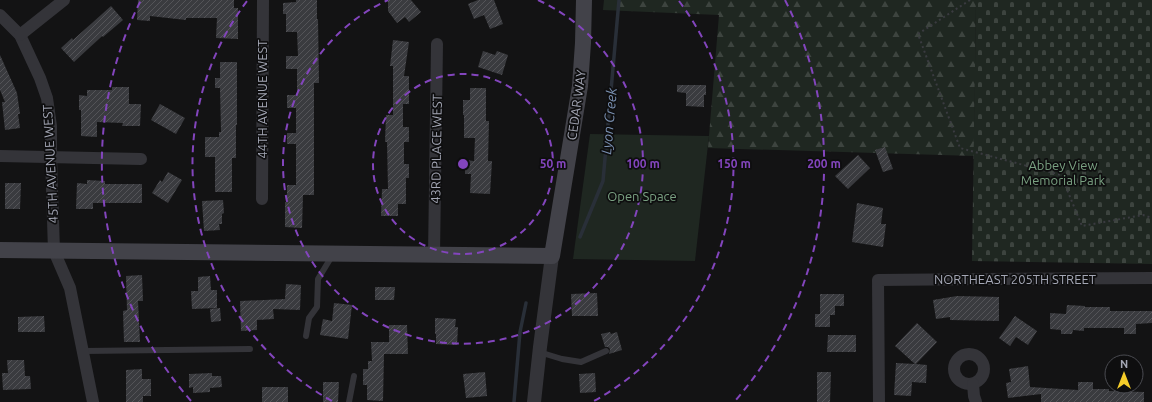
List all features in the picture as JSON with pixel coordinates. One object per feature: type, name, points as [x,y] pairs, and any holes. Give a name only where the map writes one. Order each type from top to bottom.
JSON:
[{"type":"main road","name":"CEDAR WAY","points":[[552,256],[580,86],[584,0]]},
{"type":"main road","points":[[0,250],[552,256]]},
{"type":"street","points":[[0,15],[20,35],[64,0]]},
{"type":"street","name":"44TH AVENUE WEST","points":[[262,199],[263,0]]},
{"type":"street","name":"45TH AVENUE WEST","points":[[20,35],[40,78],[47,98],[51,126],[54,251]]},
{"type":"street","name":"43RD PLACE WEST","points":[[434,255],[437,44]]},
{"type":"street","points":[[0,156],[141,159]]},
{"type":"street","points":[[54,251],[70,288],[84,351],[93,402]]},
{"type":"street","points":[[534,402],[552,256]]},
{"type":"street","name":"NORTHEAST 205TH STREET","points":[[879,402],[878,280],[1152,278]]},
{"type":"street","points":[[973,384],[976,402]]},
{"type":"lane","points":[[306,336],[309,318],[317,307],[318,279],[332,254]]},
{"type":"lane","points":[[84,351],[250,349]]},
{"type":"lane","points":[[539,352],[562,360],[581,362],[606,351]]},
{"type":"lane","points":[[348,402],[354,376]]},
{"type":"path","points":[[970,0],[918,34],[960,148],[1061,175],[1082,226],[1143,215],[1152,218]]},
{"type":"green space","points":[[604,0],[976,0],[974,156],[708,148],[719,15],[603,10]]},
{"type":"green space","name":"Abbey View Memorial Park","points":[[976,0],[1152,0],[1152,264],[972,261]]},
{"type":"green space","name":"Open Space","points":[[590,134],[709,136],[695,261],[573,259]]},
{"type":"building","points":[[138,0],[234,0],[234,8],[238,8],[238,39],[216,38],[217,18],[186,18],[186,20],[150,16],[150,21],[137,20]]},
{"type":"building","points":[[296,0],[317,0],[318,19],[319,83],[314,83],[314,195],[303,195],[302,228],[285,227],[287,185],[296,185],[296,144],[287,144],[287,133],[296,133],[296,108],[287,108],[287,95],[297,95],[297,69],[286,69],[286,56],[298,56],[297,32],[286,32],[286,14],[283,14],[283,3],[296,2]]},
{"type":"building","points":[[388,0],[411,0],[421,12],[409,22],[405,17],[397,23],[388,11]]},
{"type":"building","points":[[478,0],[494,0],[503,24],[490,29],[484,15],[474,19],[468,4]]},
{"type":"building","points":[[111,6],[123,20],[103,37],[102,36],[74,62],[61,48],[72,38],[73,40]]},
{"type":"building","points":[[393,40],[409,42],[404,76],[409,76],[409,104],[403,104],[403,127],[409,127],[409,142],[404,142],[404,164],[409,164],[409,178],[406,178],[406,204],[398,204],[398,216],[381,216],[382,189],[388,189],[387,142],[385,142],[386,115],[393,115],[393,66],[390,66]]},
{"type":"building","points":[[483,51],[495,55],[497,51],[508,55],[502,75],[478,67]]},
{"type":"building","points":[[0,55],[17,93],[20,128],[5,130],[2,102],[5,102],[0,90]]},
{"type":"building","points":[[220,62],[237,62],[236,158],[232,158],[232,192],[215,192],[215,157],[205,157],[205,137],[219,137],[219,132],[221,132],[220,88],[215,88],[215,78],[220,78]]},
{"type":"building","points":[[677,85],[706,85],[704,107],[686,106],[686,93],[677,92]]},
{"type":"building","points":[[112,87],[129,87],[129,104],[141,104],[140,126],[122,126],[123,123],[97,122],[97,137],[81,136],[81,110],[79,110],[79,95],[87,96],[87,90],[112,90]]},
{"type":"building","points":[[470,88],[486,88],[486,121],[489,121],[488,161],[492,161],[490,194],[470,193],[471,174],[465,174],[465,160],[474,161],[475,138],[464,138],[463,100],[470,100]]},
{"type":"building","points":[[160,104],[185,118],[176,134],[151,120]]},
{"type":"building","points":[[885,147],[893,169],[883,172],[875,150]]},
{"type":"building","points":[[858,155],[870,168],[848,189],[835,176]]},
{"type":"building","points":[[168,172],[182,180],[168,203],[152,193],[160,180],[162,182]]},
{"type":"building","points":[[87,180],[105,181],[105,184],[142,184],[142,203],[93,203],[93,209],[76,209],[77,183],[87,184]]},
{"type":"building","points":[[5,183],[21,183],[20,209],[5,209]]},
{"type":"building","points":[[223,200],[224,213],[222,214],[222,224],[219,224],[220,230],[204,231],[202,201]]},
{"type":"building","points":[[857,203],[883,208],[881,224],[886,224],[883,247],[852,242]]},
{"type":"building","points":[[142,275],[143,301],[138,301],[140,342],[124,342],[123,311],[127,310],[126,276]]},
{"type":"building","points":[[210,276],[211,290],[217,290],[217,308],[192,309],[191,291],[198,291],[198,277]]},
{"type":"building","points":[[286,284],[301,285],[300,310],[273,309],[274,319],[257,320],[257,330],[241,331],[240,301],[285,299]]},
{"type":"building","points":[[375,287],[395,287],[394,300],[375,300]]},
{"type":"building","points":[[597,293],[598,316],[572,316],[571,294]]},
{"type":"building","points":[[820,294],[844,294],[844,306],[835,306],[835,315],[830,315],[830,327],[815,327],[815,314],[820,314]]},
{"type":"building","points":[[957,296],[999,297],[999,321],[950,320],[950,317],[936,319],[933,300]]},
{"type":"building","points":[[334,303],[352,305],[348,339],[320,335],[323,319],[332,321]]},
{"type":"building","points":[[1067,305],[1110,307],[1110,311],[1152,311],[1152,323],[1136,324],[1136,334],[1124,334],[1124,328],[1084,328],[1084,331],[1073,330],[1072,334],[1061,334],[1061,330],[1050,329],[1050,313],[1066,314]]},
{"type":"building","points":[[220,308],[221,321],[211,322],[210,309]]},
{"type":"building","points":[[44,316],[45,332],[18,332],[18,317]]},
{"type":"building","points":[[1015,316],[1037,331],[1028,345],[1016,337],[1010,346],[999,338]]},
{"type":"building","points":[[435,318],[456,319],[455,327],[458,327],[457,345],[436,344]]},
{"type":"building","points":[[917,323],[937,342],[916,364],[927,365],[926,383],[912,382],[911,396],[894,395],[896,363],[915,364],[895,346]]},
{"type":"building","points":[[389,325],[407,325],[408,354],[384,354],[383,401],[367,400],[367,385],[363,385],[363,369],[368,369],[368,361],[372,361],[371,342],[389,342]]},
{"type":"building","points":[[610,332],[611,334],[617,332],[622,350],[609,354],[610,349],[605,347],[601,334]]},
{"type":"building","points":[[828,335],[856,335],[856,352],[827,352]]},
{"type":"building","points":[[7,360],[24,360],[25,376],[30,376],[31,389],[3,390],[2,373],[8,373]]},
{"type":"building","points":[[1028,366],[1030,387],[1078,390],[1078,382],[1093,382],[1093,389],[1104,389],[1104,394],[1144,394],[1144,402],[1041,402],[1041,394],[1008,398],[1006,383],[1011,382],[1009,369]]},
{"type":"building","points":[[142,369],[142,379],[151,379],[151,396],[143,396],[143,402],[126,402],[126,370]]},
{"type":"building","points":[[485,372],[487,396],[466,398],[463,374]]},
{"type":"building","points":[[817,372],[831,372],[830,402],[817,402]]},
{"type":"building","points":[[212,373],[212,376],[221,376],[222,387],[210,388],[210,392],[193,393],[193,387],[189,388],[189,374]]},
{"type":"building","points":[[595,373],[596,392],[580,393],[579,374]]},
{"type":"building","points":[[323,382],[339,382],[338,402],[323,402]]},
{"type":"building","points":[[262,387],[288,387],[288,402],[262,402]]},
{"type":"waterway","name":"Lyon Creek","points":[[580,237],[603,181],[619,0]]},
{"type":"waterway","name":"Lyon Creek","points":[[514,402],[520,332],[526,303]]}]
